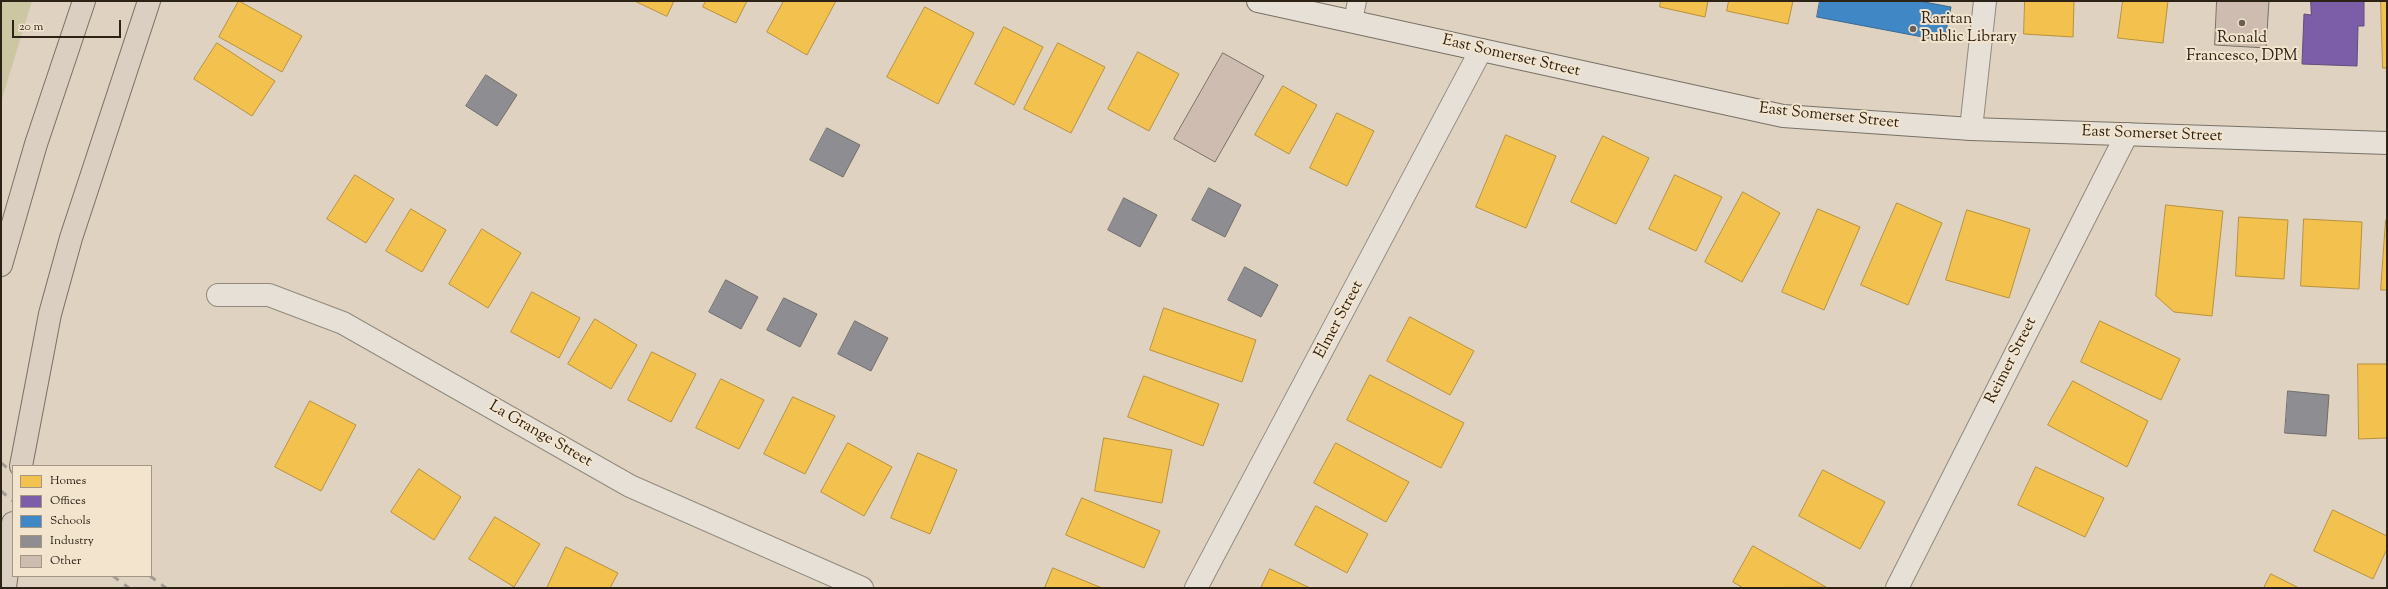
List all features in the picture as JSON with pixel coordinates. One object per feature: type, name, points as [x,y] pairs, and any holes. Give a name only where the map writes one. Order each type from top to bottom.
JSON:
[{"type":"highway","points":[[1,265],[36,144],[84,1]]},
{"type":"highway","points":[[21,465],[50,314],[71,238],[149,1]]},
{"type":"highway","points":[[5,588],[12,531]]},
{"type":"street","name":"East Somerset Street","points":[[1258,1],[1355,11],[1481,50],[1783,116],[1971,129],[2387,143]]},
{"type":"street","points":[[1971,129],[1985,1]]},
{"type":"street","name":"Elmer Street","points":[[1196,588],[1481,50]]},
{"type":"street","name":"Reimer Street","points":[[1897,588],[2127,134]]},
{"type":"street","name":"La Grange Street","points":[[218,295],[269,295],[343,324],[630,486],[862,588]]},
{"type":"shaded area","points":[[1,1],[32,1],[1,102]]},
{"type":"building: Homes","points":[[239,1],[302,36],[282,72],[219,37]]},
{"type":"building: Homes","points":[[635,1],[674,1],[667,16]]},
{"type":"building: Homes","points":[[706,1],[747,1],[736,23],[703,7]]},
{"type":"building: Homes","points":[[784,1],[836,1],[807,55],[767,32]]},
{"type":"building: Homes","points":[[1661,1],[1708,1],[1705,17],[1660,7]]},
{"type":"building: Homes","points":[[1729,1],[1793,1],[1788,24],[1727,11]]},
{"type":"building: Homes","points":[[2025,1],[2074,1],[2073,37],[2024,34]]},
{"type":"building: Homes","points":[[2123,1],[2168,1],[2163,43],[2118,38]]},
{"type":"building: Homes","points":[[2381,1],[2387,1],[2387,68],[2383,68]]},
{"type":"building: Homes","points":[[925,7],[974,33],[938,104],[887,77]]},
{"type":"building: Homes","points":[[1004,27],[1043,47],[1014,105],[975,84]]},
{"type":"building: Homes","points":[[217,43],[275,81],[252,116],[194,79]]},
{"type":"building: Homes","points":[[1058,43],[1105,67],[1071,133],[1024,109]]},
{"type":"building: Homes","points":[[1138,52],[1179,74],[1149,131],[1108,109]]},
{"type":"building: Homes","points":[[1283,86],[1317,105],[1289,154],[1255,135]]},
{"type":"building: Homes","points":[[1337,113],[1374,131],[1347,186],[1310,168]]},
{"type":"building: Homes","points":[[1506,135],[1556,156],[1526,228],[1476,207]]},
{"type":"building: Homes","points":[[1603,136],[1649,158],[1616,224],[1571,202]]},
{"type":"building: Homes","points":[[355,175],[394,199],[366,243],[327,219]]},
{"type":"building: Homes","points":[[1675,175],[1722,197],[1696,251],[1649,229]]},
{"type":"building: Homes","points":[[1743,192],[1780,213],[1742,282],[1705,262]]},
{"type":"building: Homes","points":[[1897,203],[1942,223],[1908,305],[1861,285]]},
{"type":"building: Homes","points":[[2166,205],[2223,211],[2212,316],[2174,312],[2156,296]]},
{"type":"building: Homes","points":[[411,209],[446,230],[422,272],[386,251]]},
{"type":"building: Homes","points":[[1818,209],[1860,227],[1824,310],[1782,292]]},
{"type":"building: Homes","points":[[1967,210],[2030,229],[2009,298],[1946,280]]},
{"type":"building: Homes","points":[[2239,217],[2288,220],[2284,279],[2236,276]]},
{"type":"building: Homes","points":[[2304,219],[2362,222],[2359,289],[2301,286]]},
{"type":"building: Homes","points":[[2386,220],[2387,290],[2381,290]]},
{"type":"building: Homes","points":[[482,229],[521,253],[488,308],[449,284]]},
{"type":"building: Homes","points":[[532,292],[580,318],[559,358],[511,332]]},
{"type":"building: Homes","points":[[1164,308],[1256,340],[1242,382],[1150,350]]},
{"type":"building: Homes","points":[[1410,317],[1474,351],[1450,395],[1387,361]]},
{"type":"building: Homes","points":[[595,319],[637,345],[611,389],[568,364]]},
{"type":"building: Homes","points":[[2100,321],[2180,359],[2161,400],[2081,362]]},
{"type":"building: Homes","points":[[652,352],[696,374],[671,422],[628,400]]},
{"type":"building: Homes","points":[[2358,364],[2387,364],[2387,438],[2359,439]]},
{"type":"building: Homes","points":[[1370,375],[1464,423],[1441,468],[1347,420]]},
{"type":"building: Homes","points":[[1144,376],[1219,404],[1203,446],[1128,417]]},
{"type":"building: Homes","points":[[721,379],[764,400],[739,449],[696,428]]},
{"type":"building: Homes","points":[[2073,381],[2148,421],[2127,467],[2048,425]]},
{"type":"building: Homes","points":[[793,397],[835,416],[805,474],[764,454]]},
{"type":"building: Homes","points":[[310,401],[356,425],[321,491],[275,467]]},
{"type":"building: Homes","points":[[1104,438],[1172,450],[1162,503],[1095,491]]},
{"type":"building: Homes","points":[[848,443],[892,467],[864,516],[821,492]]},
{"type":"building: Homes","points":[[1336,443],[1409,482],[1386,522],[1314,483]]},
{"type":"building: Homes","points":[[918,453],[957,470],[930,534],[891,518]]},
{"type":"building: Homes","points":[[2036,467],[2104,498],[2085,537],[2018,505]]},
{"type":"building: Homes","points":[[419,469],[461,497],[434,540],[391,512]]},
{"type":"building: Homes","points":[[1823,470],[1885,502],[1860,549],[1799,516]]},
{"type":"building: Homes","points":[[1082,498],[1160,531],[1144,568],[1066,535]]},
{"type":"building: Homes","points":[[1316,506],[1368,534],[1347,573],[1295,545]]},
{"type":"building: Homes","points":[[2333,510],[2387,536],[2387,549],[2373,579],[2314,551]]},
{"type":"building: Homes","points":[[495,517],[540,544],[514,587],[469,559]]},
{"type":"building: Homes","points":[[1753,546],[1826,587],[1743,588],[1733,582]]},
{"type":"building: Homes","points":[[566,547],[618,573],[610,588],[547,588]]},
{"type":"building: Homes","points":[[1053,568],[1102,588],[1045,588]]},
{"type":"building: Homes","points":[[1270,569],[1310,588],[1261,588]]},
{"type":"building: Homes","points":[[2271,574],[2299,588],[2264,588]]},
{"type":"building: Offices","points":[[2311,1],[2364,1],[2364,26],[2358,26],[2357,66],[2302,64],[2304,14],[2311,15]]},
{"type":"building: Schools","name":"Raritan Public Library","points":[[1820,1],[1919,1],[1951,7],[1944,41],[1817,17]]},
{"type":"building: Industry","points":[[486,75],[517,95],[497,126],[466,106]]},
{"type":"building: Industry","points":[[827,128],[860,145],[843,177],[810,160]]},
{"type":"building: Industry","points":[[1209,188],[1241,205],[1225,237],[1192,220]]},
{"type":"building: Industry","points":[[1124,198],[1157,215],[1140,247],[1108,230]]},
{"type":"building: Industry","points":[[1245,267],[1278,285],[1261,317],[1228,300]]},
{"type":"building: Industry","points":[[726,280],[758,297],[741,329],[709,312]]},
{"type":"building: Industry","points":[[784,298],[817,314],[800,347],[767,330]]},
{"type":"building: Industry","points":[[855,321],[888,338],[871,371],[838,354]]},
{"type":"building: Industry","points":[[2288,391],[2329,395],[2326,436],[2285,433]]},
{"type":"building: Other","name":"Ronald Francesco, DPM","points":[[2217,1],[2269,1],[2266,48],[2215,45]]},
{"type":"building: Other","points":[[1223,53],[1264,76],[1215,162],[1174,139]]},
{"type":"railway","points":[[1,463],[12,471]]},
{"type":"railway","points":[[1,491],[12,500]]},
{"type":"railway","points":[[114,577],[129,588]]},
{"type":"railway","points":[[151,577],[166,588]]},
{"type":"place","name":"Ronald Francesco, DPM","points":[[2242,23]]},
{"type":"place","name":"Raritan Public Library","points":[[1913,29]]}]
